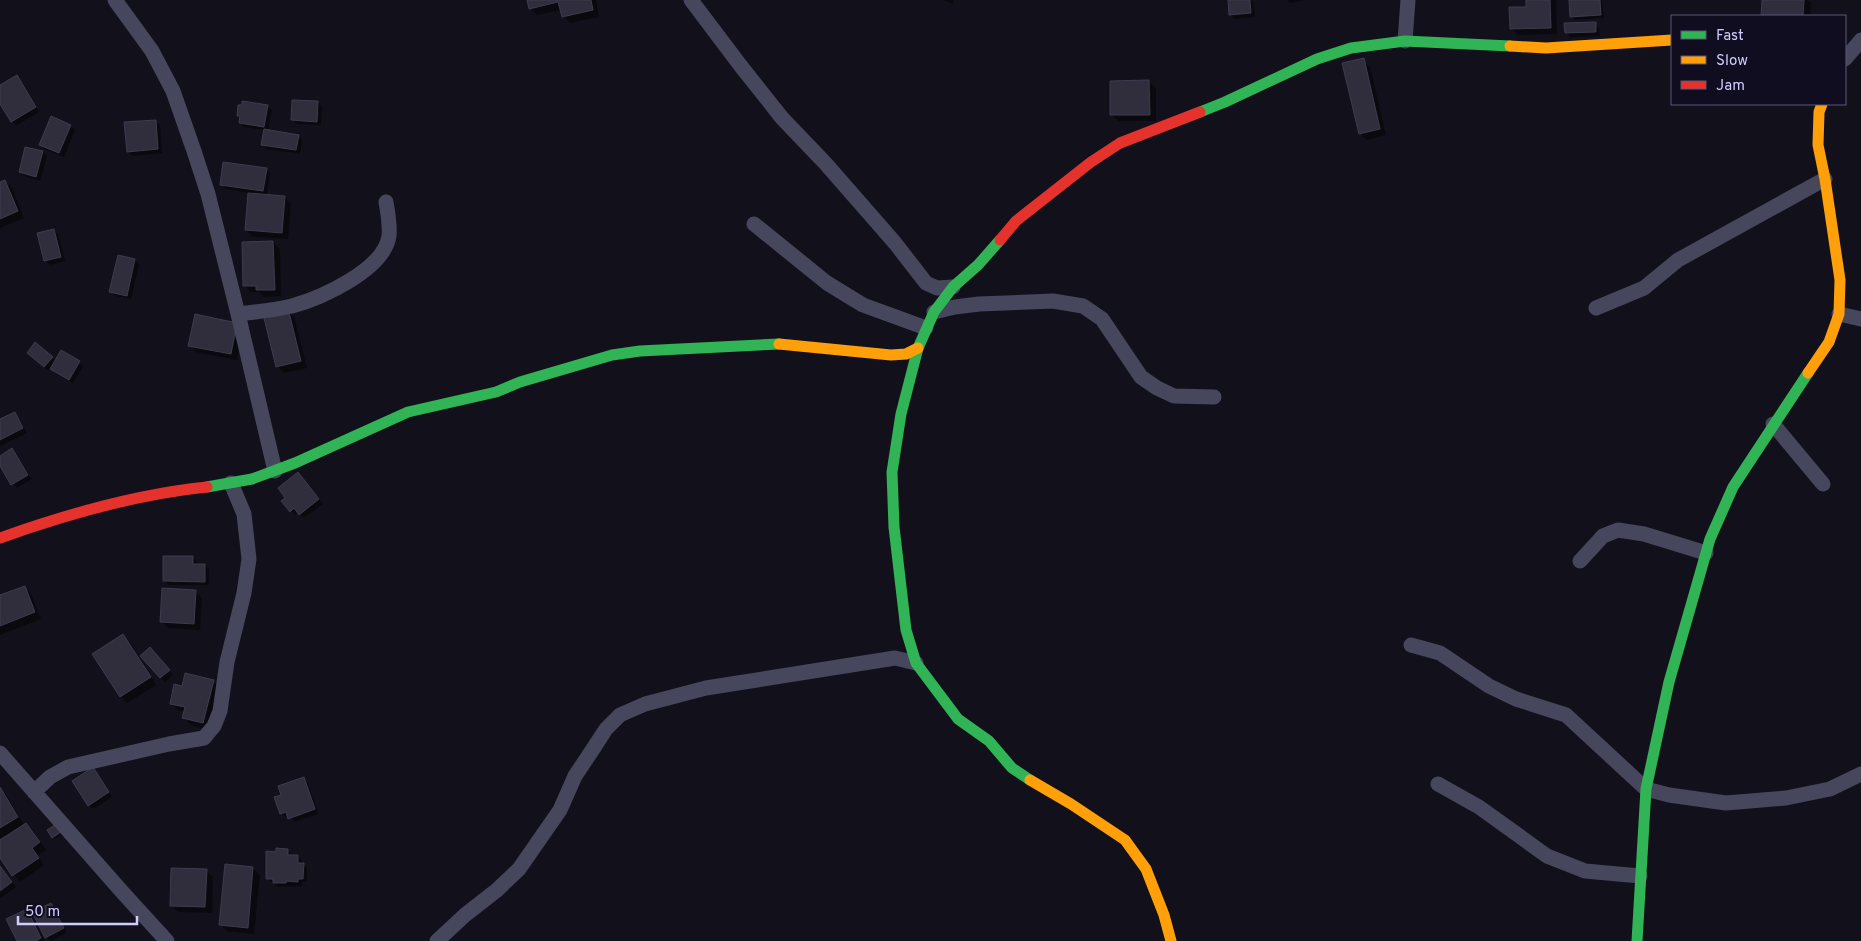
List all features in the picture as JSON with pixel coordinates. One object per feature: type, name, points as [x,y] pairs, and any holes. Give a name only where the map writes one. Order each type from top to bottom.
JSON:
[{"type":"street","points":[[115,0],[152,52],[173,91],[208,194],[275,471]]},
{"type":"street","points":[[691,0],[782,118],[832,170],[900,249],[926,283],[937,288],[953,287]]},
{"type":"street","points":[[1405,42],[1408,0]]},
{"type":"street","points":[[1171,941],[1164,915],[1146,868],[1125,840],[1012,768],[989,741],[958,719],[916,663],[906,630],[894,527],[892,472],[901,414],[918,348],[934,312],[953,287],[978,265],[1016,221],[1091,162],[1120,143],[1225,102],[1317,59],[1351,48],[1405,42],[1546,48],[1671,40]]},
{"type":"street","points":[[1637,941],[1646,789],[1669,682],[1710,539],[1733,487],[1829,342],[1839,314],[1840,280],[1826,179],[1818,145],[1819,112],[1822,105]]},
{"type":"street","points":[[1596,308],[1644,288],[1678,260],[1826,179]]},
{"type":"street","points":[[238,314],[292,306],[328,292],[366,270],[380,256],[389,238],[389,218],[386,202]]},
{"type":"street","points":[[754,224],[827,283],[863,305],[926,328]]},
{"type":"street","points":[[934,312],[979,304],[1053,301],[1083,306],[1102,319],[1140,377],[1174,396],[1214,398]]},
{"type":"street","points":[[1839,314],[1861,318]]},
{"type":"street","points":[[0,538],[45,522],[126,500],[176,490],[252,479],[275,471],[408,412],[496,392],[520,382],[612,355],[640,351],[778,344],[891,356],[906,354],[918,348]]},
{"type":"street","points":[[1773,424],[1822,484]]},
{"type":"street","points":[[34,792],[50,777],[68,767],[204,738],[210,731],[220,711],[227,662],[244,593],[249,559],[244,514],[231,483]]},
{"type":"street","points":[[1580,561],[1603,536],[1618,530],[1644,534],[1706,553]]},
{"type":"street","points":[[1411,645],[1440,653],[1489,686],[1516,699],[1566,715],[1646,789],[1669,795],[1726,803],[1786,798],[1830,789],[1861,774]]},
{"type":"street","points":[[437,941],[465,915],[498,890],[519,869],[560,810],[575,776],[606,729],[620,715],[645,704],[706,688],[895,658],[916,663]]},
{"type":"street","points":[[0,753],[168,941]]},
{"type":"street","points":[[1438,784],[1479,807],[1547,856],[1585,871],[1640,876]]},
{"type":"building","points":[[527,0],[591,0],[593,10],[562,17],[558,2],[529,9]]},
{"type":"building","points":[[1228,0],[1250,0],[1251,13],[1229,15]]},
{"type":"building","points":[[1526,0],[1550,0],[1551,28],[1510,29],[1509,7],[1526,7]]},
{"type":"building","points":[[1569,0],[1600,0],[1601,15],[1570,17]]},
{"type":"building","points":[[1762,0],[1804,0],[1803,15],[1761,15]]},
{"type":"building","points":[[1596,22],[1596,32],[1565,33],[1564,23]]},
{"type":"building","points":[[1364,58],[1380,129],[1359,134],[1342,63]]},
{"type":"building","points":[[17,75],[36,107],[11,122],[0,104],[0,85]]},
{"type":"building","points":[[1149,80],[1150,115],[1110,115],[1110,81]]},
{"type":"building","points":[[292,100],[318,101],[317,122],[291,120]]},
{"type":"building","points":[[242,101],[268,105],[264,127],[239,123],[240,116],[237,116],[238,105],[242,105]]},
{"type":"building","points":[[51,116],[71,125],[59,153],[39,145]]},
{"type":"building","points":[[156,120],[158,149],[127,152],[124,122]]},
{"type":"building","points":[[264,129],[299,135],[296,150],[261,145]]},
{"type":"building","points":[[25,147],[43,151],[36,177],[19,172]]},
{"type":"building","points":[[223,162],[267,168],[263,191],[220,185]]},
{"type":"building","points":[[5,180],[18,211],[0,219],[0,182]]},
{"type":"building","points":[[248,193],[285,196],[282,233],[245,230]]},
{"type":"building","points":[[54,229],[61,257],[44,261],[37,233]]},
{"type":"building","points":[[273,241],[275,290],[256,290],[256,286],[243,286],[242,242]]},
{"type":"building","points":[[118,255],[135,259],[127,296],[109,292]]},
{"type":"building","points":[[288,308],[301,361],[276,367],[263,314]]},
{"type":"building","points":[[195,314],[237,323],[231,354],[188,346]]},
{"type":"building","points":[[35,342],[53,357],[44,367],[27,353]]},
{"type":"building","points":[[61,350],[80,361],[69,380],[50,369]]},
{"type":"building","points":[[15,412],[23,428],[0,440],[0,419]]},
{"type":"building","points":[[12,448],[28,475],[11,485],[0,466],[0,456]]},
{"type":"building","points":[[298,472],[319,499],[299,515],[294,508],[290,512],[281,501],[285,498],[278,488]]},
{"type":"building","points":[[163,556],[193,556],[193,564],[205,564],[205,582],[163,581]]},
{"type":"building","points":[[25,586],[35,612],[0,626],[0,595]]},
{"type":"building","points":[[162,588],[196,590],[194,624],[160,622]]},
{"type":"building","points":[[123,634],[151,677],[120,697],[92,654]]},
{"type":"building","points":[[150,647],[170,670],[160,678],[140,656]]},
{"type":"building","points":[[185,673],[214,680],[203,723],[182,718],[185,707],[170,704],[174,684],[182,686]]},
{"type":"building","points":[[93,767],[109,792],[88,806],[72,781]]},
{"type":"building","points":[[304,777],[315,809],[288,819],[286,812],[280,814],[274,797],[281,795],[278,786]]},
{"type":"building","points":[[0,787],[18,817],[0,828]]},
{"type":"building","points":[[26,823],[40,842],[32,848],[39,858],[12,876],[0,858],[0,840]]},
{"type":"building","points":[[56,824],[61,832],[52,838],[47,830]]},
{"type":"building","points":[[276,848],[288,849],[288,855],[298,855],[298,863],[304,863],[303,879],[298,879],[298,882],[273,883],[273,879],[266,879],[266,851],[276,852]]},
{"type":"building","points":[[225,864],[253,867],[248,928],[219,925]]},
{"type":"building","points":[[0,866],[12,882],[0,891]]},
{"type":"building","points":[[171,868],[207,869],[205,907],[170,906]]},
{"type":"building","points":[[51,903],[64,928],[45,938],[32,912]]},
{"type":"building","points":[[27,909],[41,938],[36,941],[17,941],[6,919]]},
{"type":"traffic: fast","points":[[1200,112],[1317,59],[1351,48],[1405,41],[1510,46]]},
{"type":"traffic: fast","points":[[1000,240],[978,265],[953,287],[934,312],[918,348],[901,414],[892,472],[894,527],[906,630],[916,663],[958,719],[989,741],[1012,768],[1030,780]]},
{"type":"traffic: fast","points":[[207,487],[252,479],[295,463],[408,412],[496,392],[520,382],[612,355],[640,351],[779,344]]},
{"type":"traffic: fast","points":[[1637,941],[1646,789],[1669,682],[1710,539],[1733,487],[1808,373]]},
{"type":"traffic: slow","points":[[1510,46],[1546,48],[1671,40]]},
{"type":"traffic: slow","points":[[1808,373],[1829,342],[1839,314],[1840,280],[1818,145],[1819,112],[1822,105]]},
{"type":"traffic: slow","points":[[779,344],[891,355],[906,354],[918,348]]},
{"type":"traffic: slow","points":[[1030,780],[1071,804],[1125,840],[1146,869],[1164,915],[1171,941]]},
{"type":"traffic: jam","points":[[1000,240],[1016,221],[1091,162],[1120,143],[1200,112]]},
{"type":"traffic: jam","points":[[0,538],[102,506],[181,490],[207,487]]}]
